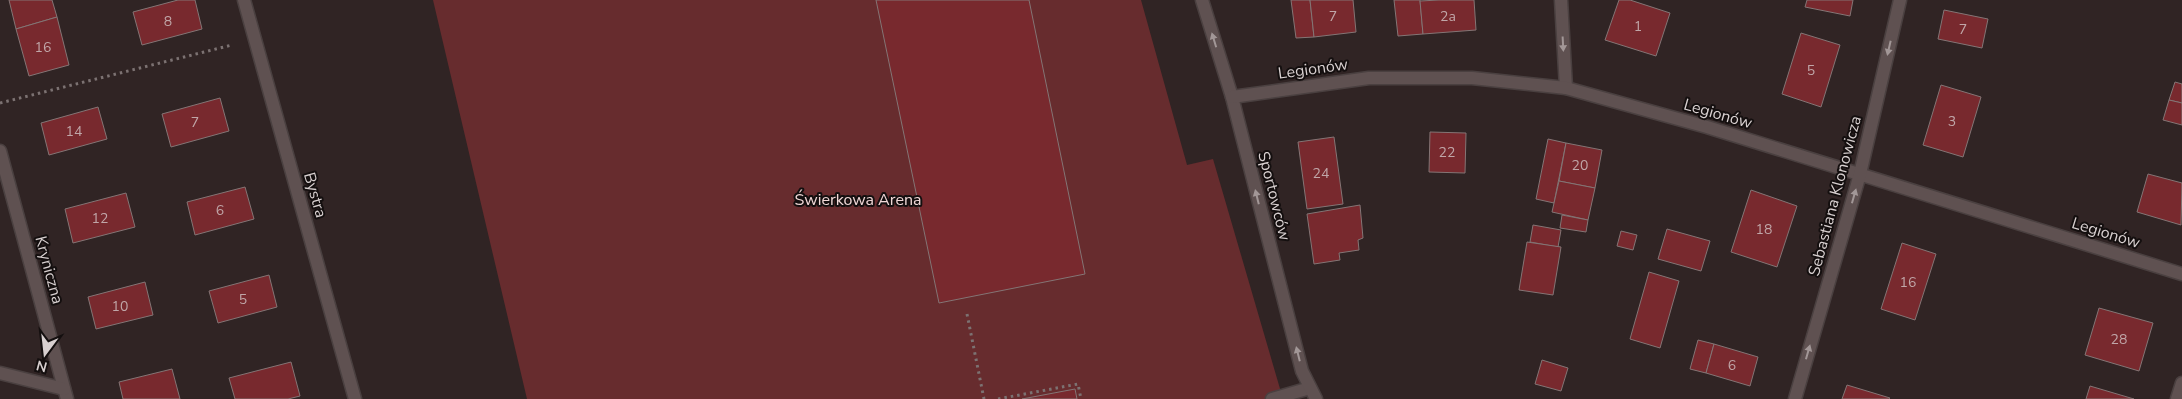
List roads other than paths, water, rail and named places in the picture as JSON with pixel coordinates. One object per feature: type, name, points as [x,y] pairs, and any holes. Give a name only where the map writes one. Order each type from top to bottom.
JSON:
[{"type":"street","name":"Bystra","points":[[244,0],[355,399]]},
{"type":"street","name":"Sportowców","points":[[1202,0],[1232,97],[1302,371],[1313,393]]},
{"type":"street","points":[[1561,0],[1566,88]]},
{"type":"street","name":"Sebastiana Klonowicza","points":[[1795,399],[1860,174],[1900,0]]},
{"type":"street","name":"Legionów","points":[[1232,97],[1369,78],[1472,78],[1566,88],[1860,174],[2182,274]]},
{"type":"street","name":"Kryniczna","points":[[0,150],[66,394]]},
{"type":"street","points":[[0,373],[66,394]]},
{"type":"street","points":[[2177,399],[2182,383]]},
{"type":"street","points":[[1272,399],[1313,393]]},
{"type":"park label","name":"Świerkowa Arena","points":[[858,200]]}]
